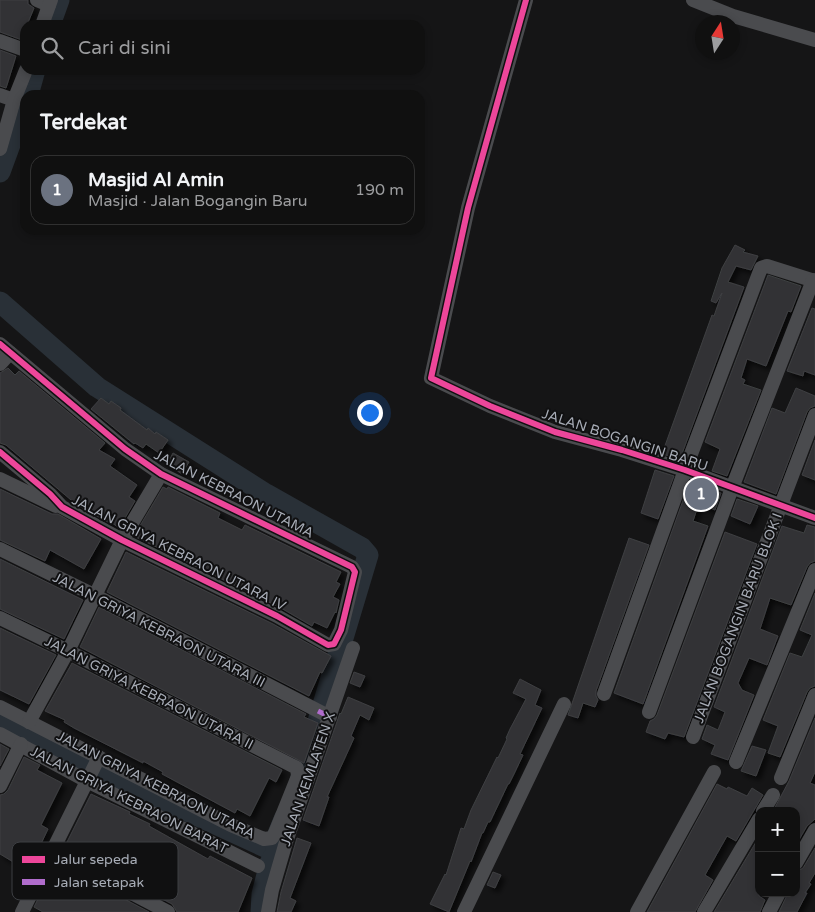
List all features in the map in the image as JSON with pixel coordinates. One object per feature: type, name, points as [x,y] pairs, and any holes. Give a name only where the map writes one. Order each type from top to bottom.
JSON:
[{"type":"street","name":"JALAN BOGANGIN BARU","points":[[526,0],[468,208],[432,378],[490,406],[555,432],[622,450],[685,470],[815,518]]},
{"type":"street","points":[[693,0],[733,16],[815,40]]},
{"type":"street","points":[[43,20],[46,2]]},
{"type":"street","points":[[0,41],[20,48]]},
{"type":"street","points":[[0,149],[14,100],[24,75]]},
{"type":"street","points":[[0,95],[14,100]]},
{"type":"street","points":[[604,694],[760,268],[767,266],[814,281],[732,488],[649,712]]},
{"type":"street","points":[[0,364],[5,349]]},
{"type":"street","name":"JALAN KEBRAON UTAMA","points":[[5,349],[125,449],[161,474],[352,567],[355,572],[340,630],[332,645]]},
{"type":"street","name":"JALAN BOGANGIN BARU BLOK I","points":[[693,737],[815,415]]},
{"type":"street","name":"JALAN GRIYA KEBRAON UTARA IV","points":[[0,452],[50,494],[62,507]]},
{"type":"street","points":[[29,722],[68,651],[122,540],[161,474]]},
{"type":"street","name":"JALAN GRIYA KEBRAON UTARA IV","points":[[0,479],[62,507],[122,540],[278,616],[332,645]]},
{"type":"street","name":"JALAN GRIYA KEBRAON UTARA III","points":[[0,549],[94,595],[324,714]]},
{"type":"street","points":[[736,762],[815,570]]},
{"type":"street","name":"JALAN GRIYA KEBRAON UTARA II","points":[[0,618],[297,768]]},
{"type":"street","name":"JALAN KEMLATEN X","points":[[268,912],[272,890],[324,714],[353,648]]},
{"type":"street","points":[[781,778],[815,695]]},
{"type":"street","points":[[464,912],[564,704]]},
{"type":"street","name":"JALAN GRIYA KEBRAON UTARA","points":[[0,707],[98,759],[231,825],[264,839],[272,838],[275,833],[298,776],[297,768]]},
{"type":"street","name":"JALAN GRIYA KEBRAON BARAT","points":[[0,734],[258,866]]},
{"type":"street","points":[[0,786],[21,744]]},
{"type":"street","points":[[56,842],[98,759]]},
{"type":"street","points":[[637,912],[714,772]]},
{"type":"street","points":[[766,807],[773,794]]},
{"type":"street","points":[[704,912],[755,826]]},
{"type":"street","points":[[800,857],[815,830]]},
{"type":"street","points":[[769,912],[778,897]]},
{"type":"street","points":[[145,900],[168,912]]},
{"type":"building","points":[[0,0],[28,0],[28,4],[34,8],[29,20],[20,20],[20,39],[0,32]]},
{"type":"building","points":[[0,50],[16,56],[6,88],[0,86]]},
{"type":"building","points":[[735,245],[745,250],[743,252],[758,256],[751,270],[736,266],[728,282],[744,287],[680,459],[662,454],[712,315],[714,316],[722,293],[716,303],[711,301],[722,268]]},
{"type":"building","points":[[768,275],[801,286],[791,312],[788,311],[766,366],[747,359],[741,378],[745,380],[743,384],[761,390],[727,476],[712,471],[720,449],[705,442]]},
{"type":"building","points":[[812,308],[815,309],[815,375],[804,371],[803,376],[787,371]]},
{"type":"building","points":[[8,368],[15,375],[19,371],[105,443],[99,450],[115,459],[110,466],[137,485],[129,497],[135,501],[119,528],[77,505],[6,445],[0,443],[0,373]]},
{"type":"building","points":[[796,388],[815,396],[815,406],[807,412],[776,494],[744,482],[772,408],[785,413]]},
{"type":"building","points":[[101,398],[109,404],[111,401],[147,430],[148,428],[155,434],[156,432],[168,440],[159,453],[146,444],[143,448],[134,444],[91,409]]},
{"type":"building","points":[[815,440],[815,480],[802,475]]},
{"type":"building","points":[[173,453],[189,462],[182,474],[167,464]]},
{"type":"building","points":[[655,470],[674,476],[658,519],[641,513]]},
{"type":"building","points":[[690,481],[721,493],[715,510],[699,503],[693,521],[708,526],[643,704],[614,693]]},
{"type":"building","points":[[163,487],[167,489],[168,487],[220,513],[218,518],[242,530],[245,525],[341,572],[336,582],[340,584],[333,597],[339,600],[336,613],[327,628],[314,622],[312,626],[281,608],[134,536]]},
{"type":"building","points":[[0,489],[52,514],[58,514],[101,539],[84,569],[50,550],[45,561],[0,540]]},
{"type":"building","points":[[737,499],[758,506],[750,524],[731,516]]},
{"type":"building","points":[[807,525],[815,527],[815,561],[807,567],[791,605],[770,598],[760,629],[778,636],[767,665],[749,658],[738,683],[742,690],[754,695],[728,760],[711,754],[715,745],[702,739],[707,725],[718,730],[725,712],[714,707],[782,526],[804,533]]},
{"type":"building","points":[[725,532],[757,544],[684,737],[668,733],[665,739],[646,732],[650,721],[657,715]]},
{"type":"building","points":[[629,538],[649,545],[596,691],[598,700],[595,707],[583,703],[578,718],[568,715]]},
{"type":"building","points":[[126,552],[273,624],[331,656],[322,673],[320,672],[309,696],[107,592]]},
{"type":"building","points":[[0,559],[83,600],[64,639],[0,609]]},
{"type":"building","points":[[815,593],[815,686],[807,692],[780,757],[768,753],[778,726],[763,720],[790,653],[802,657],[812,635],[800,630]]},
{"type":"building","points":[[99,607],[306,714],[304,717],[318,723],[304,763],[80,647]]},
{"type":"building","points":[[0,628],[56,655],[29,704],[0,690]]},
{"type":"building","points":[[72,663],[282,770],[276,782],[269,778],[250,816],[237,809],[235,813],[162,774],[163,772],[143,761],[143,763],[74,728],[64,722],[65,720],[45,711]]},
{"type":"building","points":[[354,672],[365,676],[360,687],[350,683]]},
{"type":"building","points":[[520,679],[541,690],[535,705],[542,708],[520,754],[523,755],[514,774],[490,822],[488,822],[482,833],[449,912],[430,904],[446,875],[461,828],[464,829],[471,810],[526,699],[513,693]]},
{"type":"building","points":[[348,697],[374,708],[369,720],[360,715],[351,736],[354,738],[327,797],[329,797],[319,826],[303,820],[340,713]]},
{"type":"building","points":[[815,718],[815,772],[810,783],[815,785],[815,819],[807,826],[800,838],[800,807],[775,807],[789,781]]},
{"type":"building","points":[[0,744],[9,749],[0,766]]},
{"type":"building","points":[[752,746],[766,750],[756,776],[741,771]]},
{"type":"building","points":[[24,757],[40,765],[37,770],[62,783],[41,825],[48,829],[42,842],[12,842],[12,861],[0,854],[0,795],[8,790]]},
{"type":"building","points":[[717,784],[747,796],[752,788],[763,795],[736,841],[727,836],[705,875],[713,880],[695,912],[647,912]]},
{"type":"building","points":[[91,794],[130,812],[129,814],[150,824],[149,826],[178,842],[67,842]]},
{"type":"building","points":[[297,838],[311,843],[290,898],[296,901],[291,912],[277,912],[281,892]]},
{"type":"building","points":[[178,842],[208,859],[210,856],[252,878],[238,912],[177,912],[172,904],[164,900],[178,900]]},
{"type":"building","points":[[755,844],[755,897],[760,897],[765,900],[760,912],[714,912]]},
{"type":"building","points":[[815,848],[815,873],[797,912],[779,912],[786,897],[800,897],[800,870]]},
{"type":"building","points":[[493,872],[501,875],[495,888],[487,885]]},
{"type":"building","points":[[38,900],[126,900],[149,912],[43,912],[34,907]]},
{"type":"waterway","points":[[52,20],[59,0]]},
{"type":"waterway","points":[[29,90],[34,75]]},
{"type":"waterway","points":[[0,172],[20,118]]},
{"type":"waterway","points":[[0,302],[97,387],[266,494],[362,548],[368,555],[300,781]]},
{"type":"waterway","points":[[0,719],[102,772],[276,852]]},
{"type":"waterway","points":[[261,912],[262,894],[270,863],[276,852],[275,841],[285,817]]},
{"type":"marked path","points":[[318,711],[330,717]]},
{"type":"cycle path","points":[[526,0],[468,208],[431,378],[490,406],[555,432],[622,450],[685,470],[815,518]]},
{"type":"cycle path","points":[[0,344],[125,449],[161,474],[352,567],[355,572],[341,630],[334,644],[328,645],[277,616],[122,540],[62,507],[50,494],[0,452]]},
{"type":"place","name":"Masjid Al Amin","points":[[701,494]]}]
